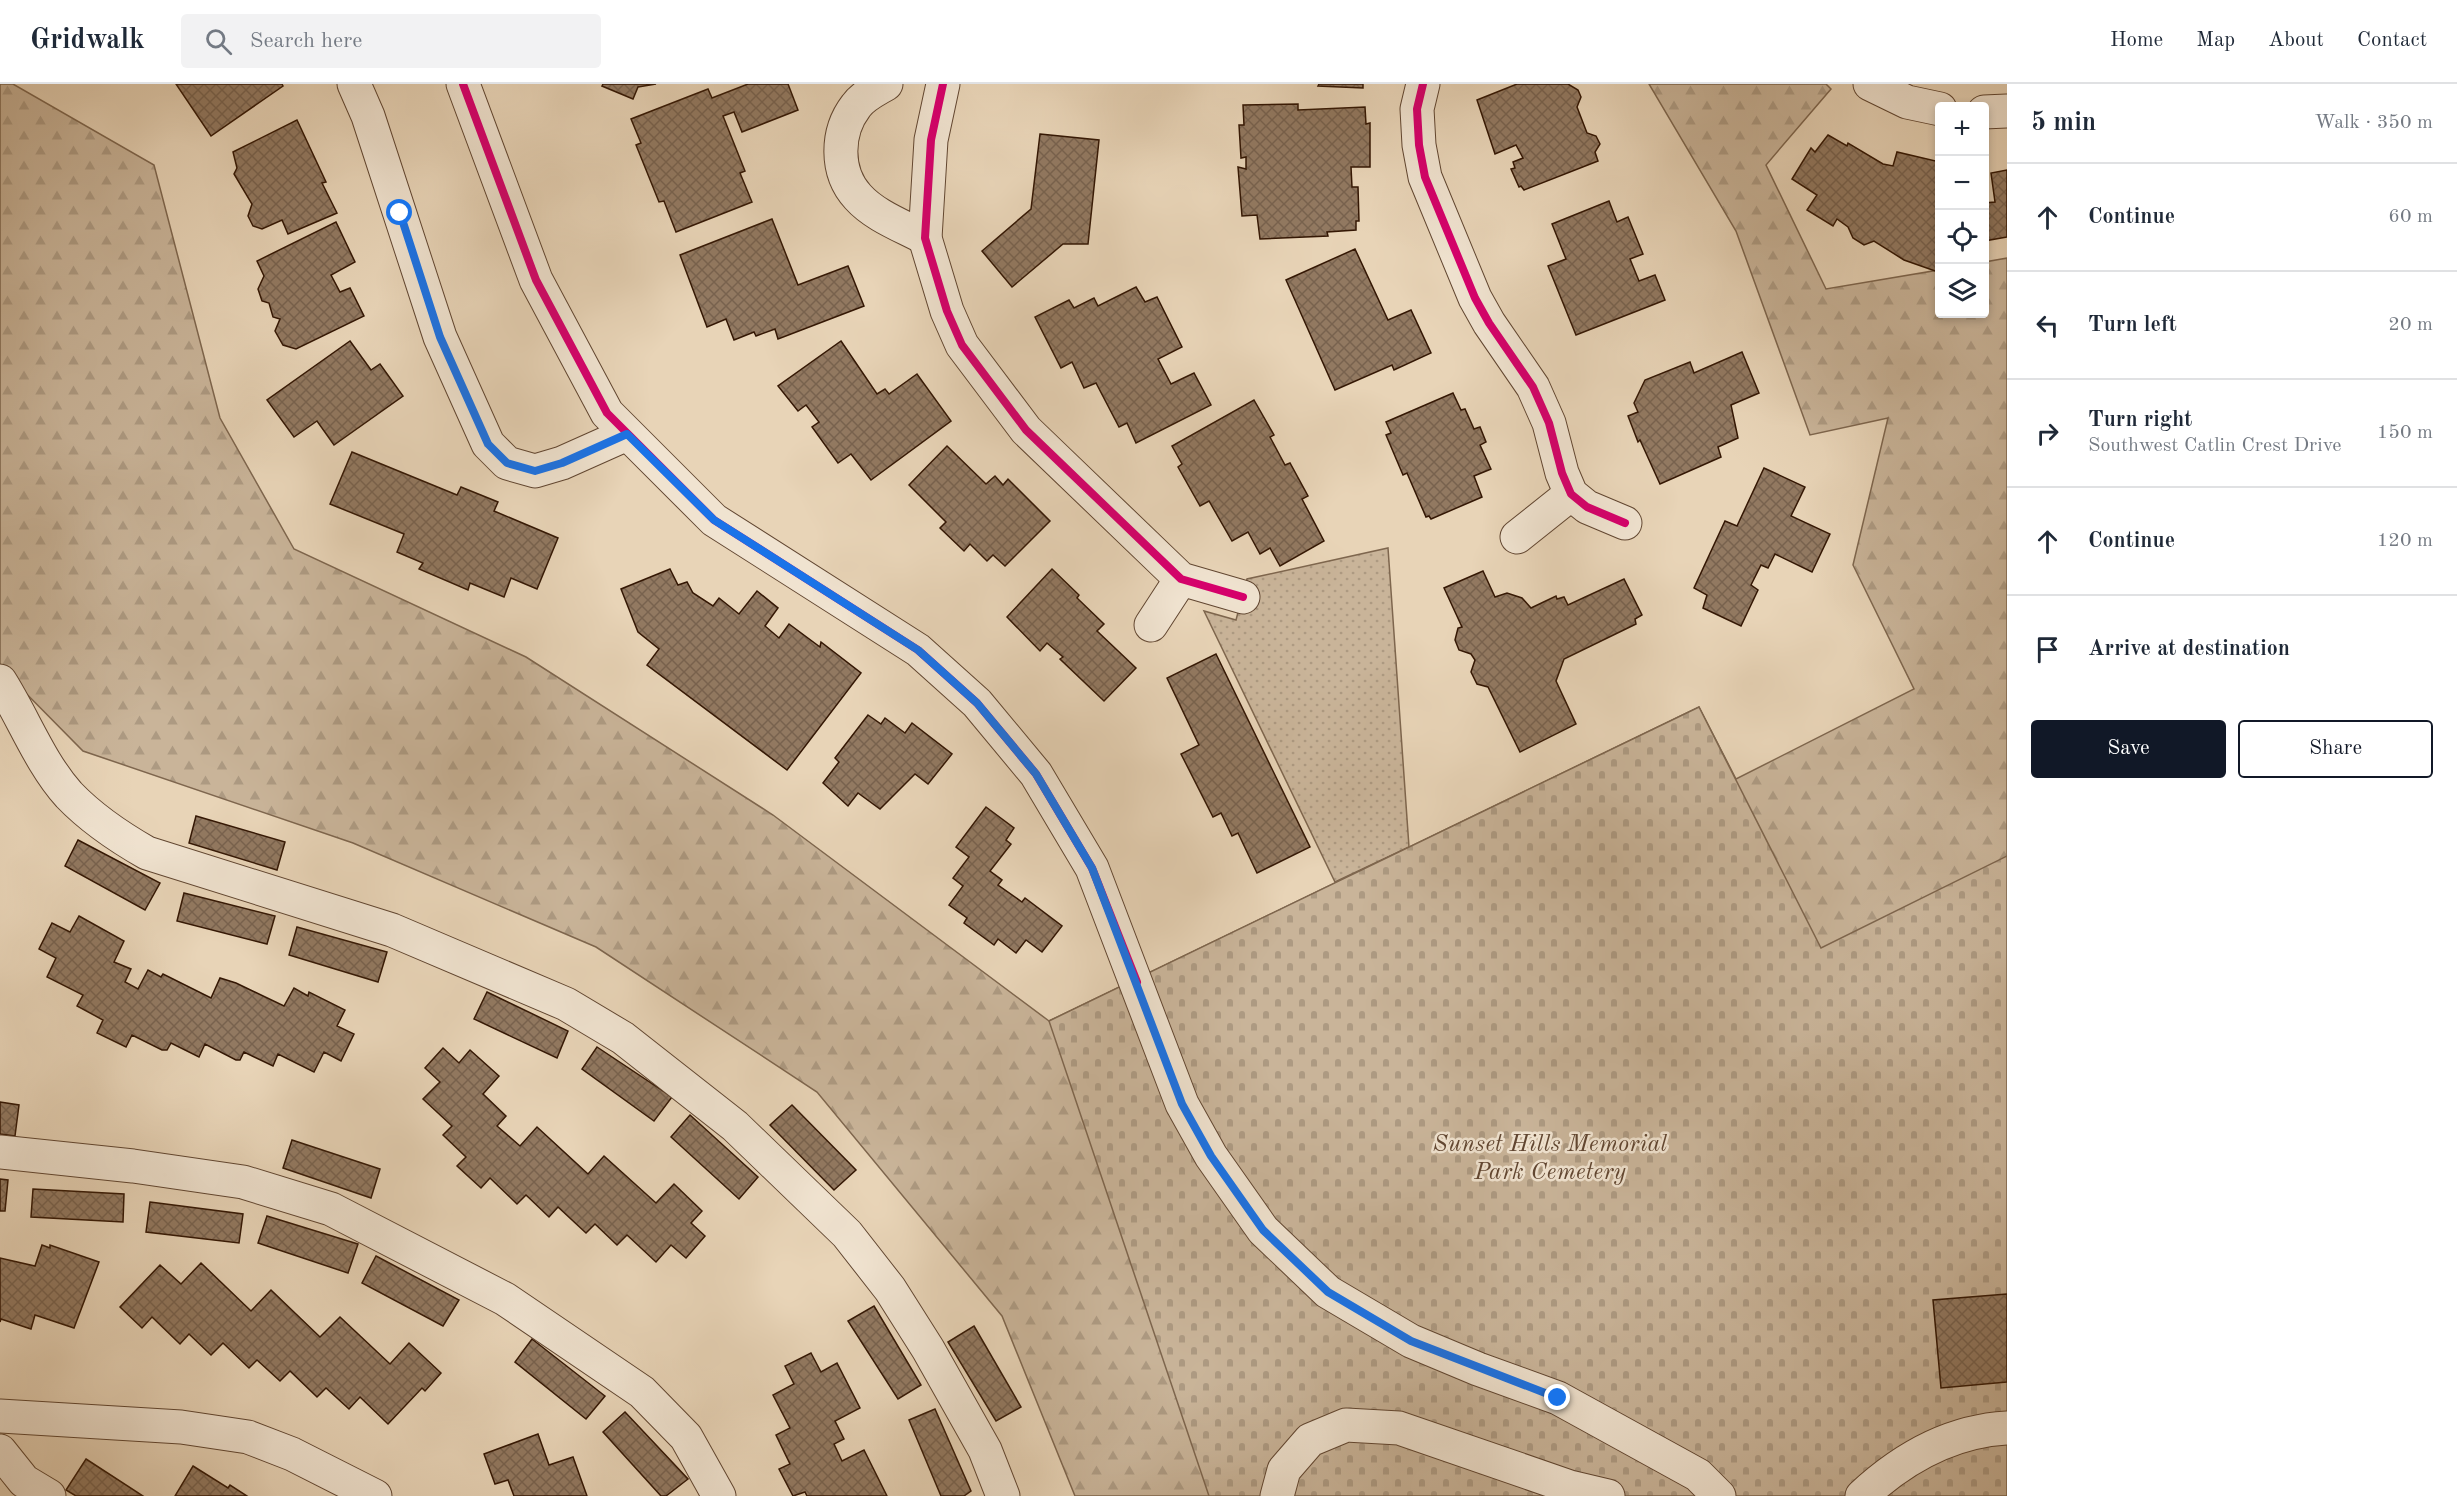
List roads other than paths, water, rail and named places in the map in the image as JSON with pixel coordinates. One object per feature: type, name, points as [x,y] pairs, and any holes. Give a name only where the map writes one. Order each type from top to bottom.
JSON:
[{"type":"street","points":[[354,84],[368,116],[440,337],[488,444],[507,463],[535,471],[562,463],[627,434]]},
{"type":"street","points":[[463,84],[536,280],[607,413],[714,520],[918,650],[977,703],[1036,774],[1092,868],[1182,1104],[1211,1156],[1263,1230],[1328,1292],[1411,1341],[1558,1398],[1698,1475],[1719,1496]]},
{"type":"street","points":[[886,84],[856,106],[842,137],[841,159],[846,182],[858,198],[881,214],[926,238]]},
{"type":"street","points":[[943,84],[928,163],[926,238],[947,311],[962,345],[1026,430],[1181,579],[1243,597]]},
{"type":"street","points":[[1423,84],[1417,109],[1419,145],[1425,177],[1475,298],[1489,323],[1533,387],[1549,423],[1562,473],[1571,494],[1587,507],[1625,523]]},
{"type":"street","points":[[1870,84],[1907,102],[1935,108]]},
{"type":"street","points":[[1989,111],[2007,111]]},
{"type":"street","points":[[1517,537],[1571,494]]},
{"type":"street","points":[[1151,625],[1181,579]]},
{"type":"street","points":[[0,681],[52,771],[69,795],[116,836],[147,853],[392,930],[566,1004],[623,1038],[735,1126],[847,1234],[890,1289],[928,1349],[985,1450],[1003,1496]]},
{"type":"street","points":[[0,1152],[133,1166],[243,1182],[332,1209],[506,1299],[642,1392],[686,1437],[719,1496]]},
{"type":"street","points":[[0,1416],[181,1427],[248,1437],[292,1454],[375,1496]]},
{"type":"street","points":[[1277,1496],[1284,1470],[1310,1440],[1346,1425],[1399,1428],[1570,1487],[1608,1496]]},
{"type":"street","points":[[1862,1496],[1884,1475],[1937,1443],[1989,1429],[2007,1428]]},
{"type":"street","points":[[0,1451],[24,1481],[49,1496]]},
{"type":"park label","name":"Sunset Hills Memorial Park Cemetery","points":[[1550,1157]]}]
